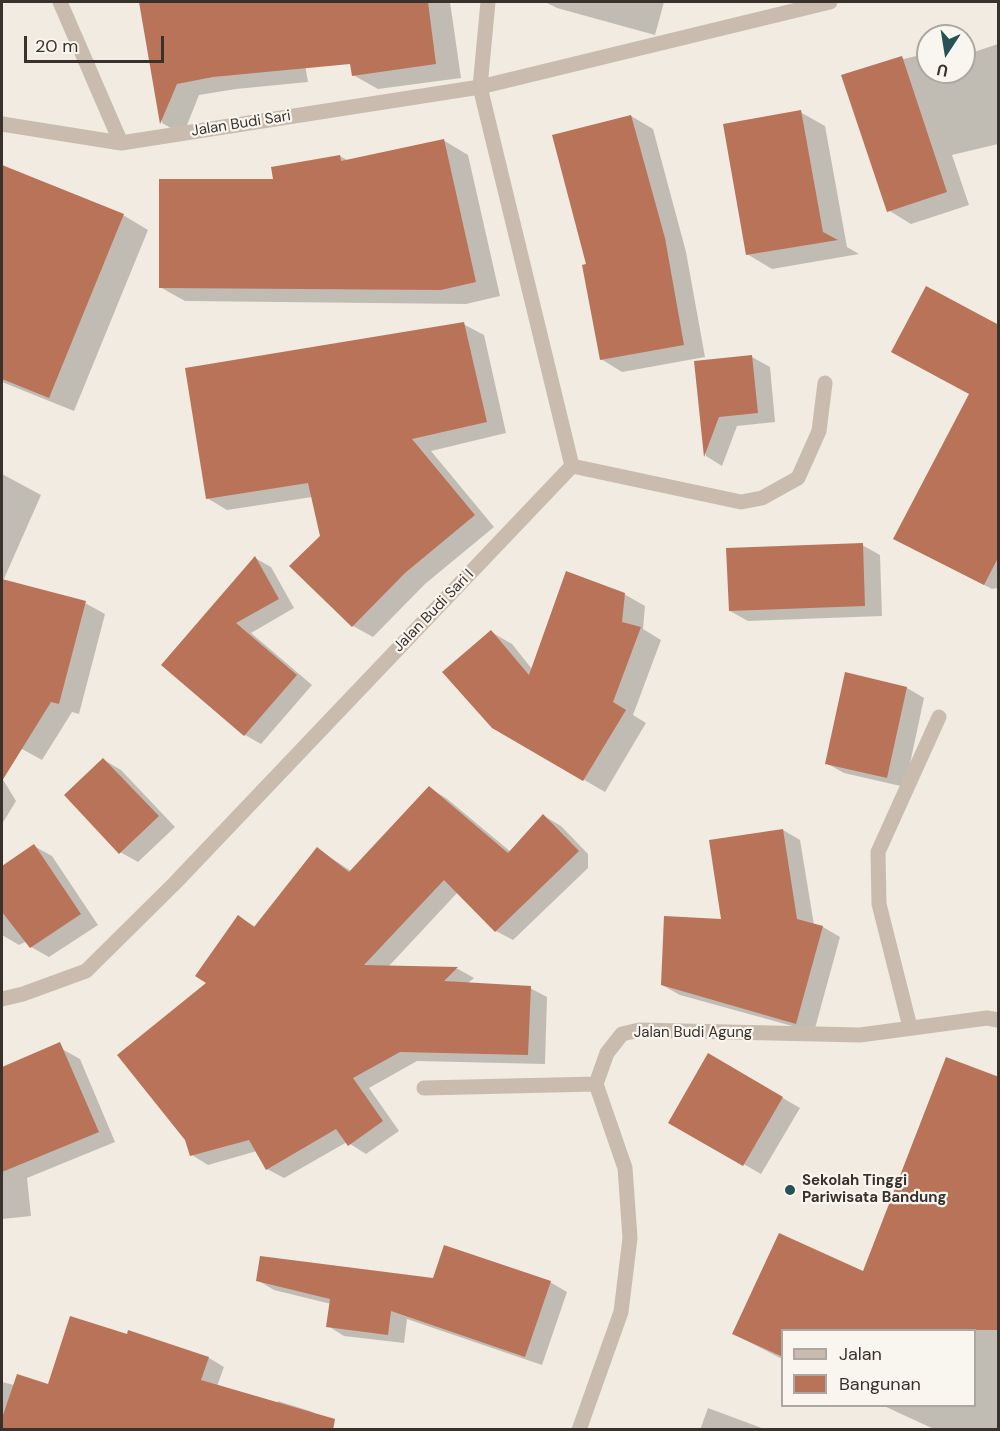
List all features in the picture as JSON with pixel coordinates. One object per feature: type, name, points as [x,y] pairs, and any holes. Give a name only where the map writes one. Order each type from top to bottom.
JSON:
[{"type":"street","points":[[60,2],[121,143]]},
{"type":"street","points":[[488,2],[480,87],[572,466],[741,502],[762,498],[798,478],[819,431],[825,383]]},
{"type":"street","name":"Jalan Budi Sari","points":[[2,124],[121,143],[480,87],[830,2]]},
{"type":"street","name":"Jalan Budi Sari I","points":[[2,999],[23,994],[87,971],[183,876],[572,466]]},
{"type":"street","points":[[910,1027],[879,904],[878,852],[939,717]]},
{"type":"street","name":"Jalan Budi Agung","points":[[596,1084],[607,1053],[622,1034],[639,1030],[860,1035],[987,1018],[999,1020]]},
{"type":"street","points":[[424,1088],[596,1084],[626,1168],[630,1238],[621,1312],[579,1430]]},
{"type":"building","points":[[139,2],[428,2],[436,64],[352,76],[350,64],[213,77],[177,84],[160,124]]},
{"type":"building","points":[[902,56],[947,192],[887,212],[841,75]]},
{"type":"building","points":[[801,110],[823,232],[838,240],[746,255],[723,124]]},
{"type":"building","points":[[631,115],[665,238],[684,345],[600,360],[582,265],[586,264],[552,135]]},
{"type":"building","points":[[444,139],[476,282],[441,290],[159,288],[159,179],[273,179],[271,167],[340,155],[341,161]]},
{"type":"building","points":[[2,165],[124,214],[49,398],[2,379]]},
{"type":"building","points":[[926,286],[999,325],[999,556],[984,585],[893,539],[969,394],[891,352]]},
{"type":"building","points":[[464,322],[487,422],[412,439],[475,515],[405,573],[352,627],[289,566],[320,536],[308,483],[206,499],[185,368]]},
{"type":"building","points":[[752,355],[758,413],[719,417],[704,457],[694,361]]},
{"type":"building","points":[[863,543],[865,606],[729,611],[726,548]]},
{"type":"building","points":[[255,556],[279,599],[236,623],[297,675],[244,736],[161,665]]},
{"type":"building","points":[[566,571],[625,593],[622,622],[641,627],[613,702],[626,710],[583,781],[492,728],[442,672],[491,630],[529,675]]},
{"type":"building","points":[[2,579],[86,601],[59,704],[51,702],[2,781]]},
{"type":"building","points":[[845,672],[907,687],[887,778],[825,764]]},
{"type":"building","points":[[103,758],[159,816],[119,854],[64,795]]},
{"type":"building","points":[[429,786],[508,853],[543,814],[579,851],[495,932],[444,880],[364,965],[458,967],[444,981],[531,986],[528,1055],[400,1052],[353,1078],[383,1121],[348,1146],[336,1129],[266,1170],[249,1140],[190,1156],[185,1140],[117,1055],[206,983],[195,976],[238,915],[254,927],[317,847],[349,872]]},
{"type":"building","points":[[783,829],[797,919],[823,926],[796,1024],[661,985],[664,916],[721,919],[709,840]]},
{"type":"building","points":[[34,844],[81,914],[30,948],[2,912],[2,866]]},
{"type":"building","points":[[60,1042],[99,1132],[2,1172],[2,1067]]},
{"type":"building","points":[[708,1053],[783,1097],[743,1166],[668,1123]]},
{"type":"building","points":[[946,1057],[999,1077],[999,1330],[781,1329],[781,1356],[732,1334],[779,1233],[863,1271]]},
{"type":"building","points":[[444,1245],[551,1281],[525,1357],[391,1311],[388,1335],[326,1327],[330,1299],[256,1281],[260,1256],[433,1278]]},
{"type":"building","points":[[70,1316],[127,1334],[128,1330],[209,1357],[201,1380],[335,1419],[333,1430],[2,1430],[2,1418],[17,1374],[48,1384]]},
{"type":"place","name":"Sekolah Tinggi Pariwisata Bandung","points":[[790,1190]]}]
